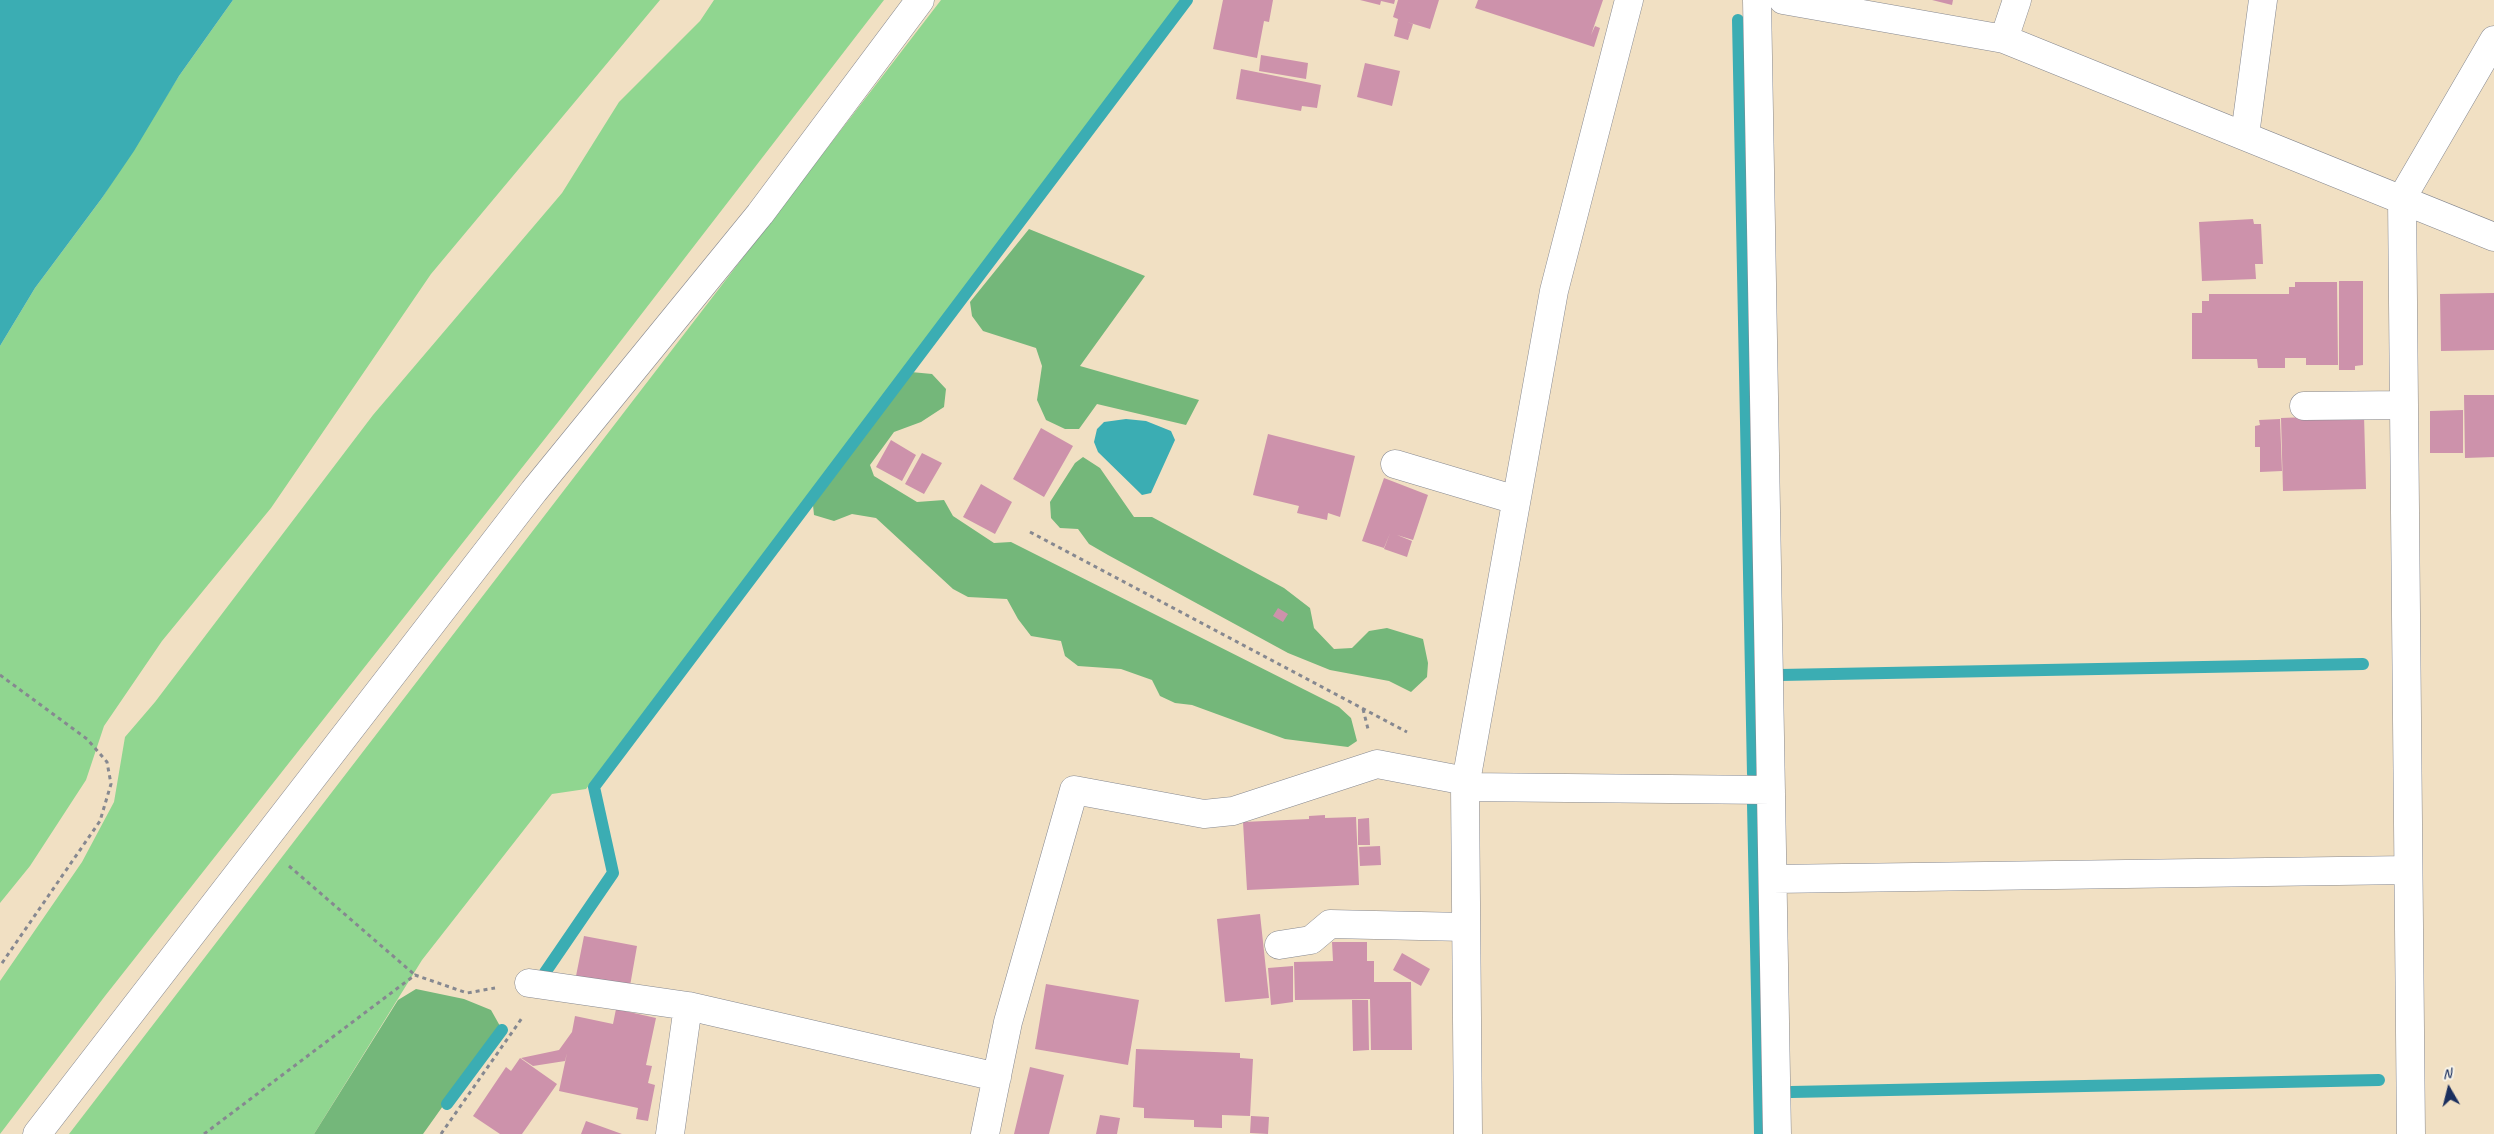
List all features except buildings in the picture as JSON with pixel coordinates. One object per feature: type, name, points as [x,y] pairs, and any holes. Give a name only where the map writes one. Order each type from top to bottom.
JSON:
[{"type":"street","points":[[37,1134],[534,491],[760,214],[920,0]]},
{"type":"street","points":[[1468,1134],[1465,784],[1554,291],[1628,0]]},
{"type":"street","points":[[1757,0],[1777,1134]]},
{"type":"street","points":[[1783,0],[1866,7],[2004,39],[2402,198],[2494,237]]},
{"type":"street","points":[[2004,39],[2017,0]]},
{"type":"street","points":[[2244,135],[2263,0]]},
{"type":"street","points":[[2411,1134],[2402,198],[2494,40]]},
{"type":"street","points":[[2304,406],[2404,405]]},
{"type":"street","points":[[1395,464],[1516,500]]},
{"type":"street","points":[[985,1134],[1008,1022],[1074,790],[1204,814],[1233,811],[1377,764],[1465,784],[1771,790]]},
{"type":"street","points":[[1773,879],[2408,870]]},
{"type":"street","points":[[1278,944],[1311,940],[1330,924],[1465,927]]},
{"type":"street","points":[[537,985],[688,1006],[997,1077]]},
{"type":"street","points":[[670,1134],[688,1006]]},
{"type":"path","points":[[1030,532],[1416,737]]},
{"type":"path","points":[[0,675],[87,739],[107,762],[111,784],[100,821],[0,966]]},
{"type":"path","points":[[298,874],[415,975],[467,992],[537,985]]},
{"type":"path","points":[[204,1134],[415,975]]},
{"type":"path","points":[[441,1134],[537,985]]},
{"type":"green space","points":[[233,0],[660,0],[431,274],[271,508],[162,641],[104,726],[86,780],[30,866],[0,903],[0,346],[35,288],[102,198],[179,76]]},
{"type":"green space","points":[[714,0],[884,0],[562,417],[105,996],[0,1134],[0,981],[82,862],[114,802],[125,737],[155,702],[373,415],[562,193],[619,102],[700,21]]},
{"type":"green space","points":[[941,0],[1183,0],[586,789],[552,794],[422,960],[314,1134],[69,1134]]},
{"type":"green space","points":[[1029,229],[1145,276],[1080,366],[1199,400],[1186,425],[1097,404],[1079,429],[1065,429],[1046,420],[1037,400],[1042,366],[1036,348],[983,331],[972,316],[970,302]]},
{"type":"green space","points":[[911,372],[932,374],[946,389],[944,407],[921,422],[894,432],[870,465],[874,476],[917,502],[944,500],[953,516],[994,543],[1011,542],[1339,707],[1351,718],[1357,741],[1348,747],[1285,739],[1192,705],[1175,703],[1160,696],[1152,680],[1121,669],[1078,666],[1065,656],[1061,641],[1031,636],[1018,619],[1007,599],[968,597],[953,589],[876,518],[852,514],[834,521],[814,515],[813,505]]},
{"type":"green space","points":[[1083,457],[1100,468],[1134,517],[1152,517],[1284,588],[1310,608],[1314,628],[1334,649],[1352,648],[1369,631],[1387,628],[1423,639],[1428,663],[1427,677],[1411,692],[1389,681],[1330,670],[1288,653],[1089,544],[1078,529],[1060,528],[1051,518],[1050,502],[1075,463]]},
{"type":"green space","points":[[416,989],[464,999],[491,1010],[500,1026],[423,1134],[314,1134],[398,1000]]},
{"type":"water","points":[[0,0],[233,0],[179,76],[134,151],[102,198],[35,288],[0,346]]},
{"type":"water","points":[[1126,419],[1146,421],[1171,431],[1175,440],[1151,493],[1142,495],[1098,452],[1094,442],[1097,429],[1104,422]]},
{"type":"waterway","points":[[544,974],[613,873],[594,787],[1187,0]]},
{"type":"waterway","points":[[1738,20],[1753,774]]},
{"type":"waterway","points":[[1780,675],[2363,664]]},
{"type":"waterway","points":[[1753,804],[1760,1134]]},
{"type":"waterway","points":[[447,1104],[502,1030]]},
{"type":"waterway","points":[[1791,1092],[2379,1080]]}]
